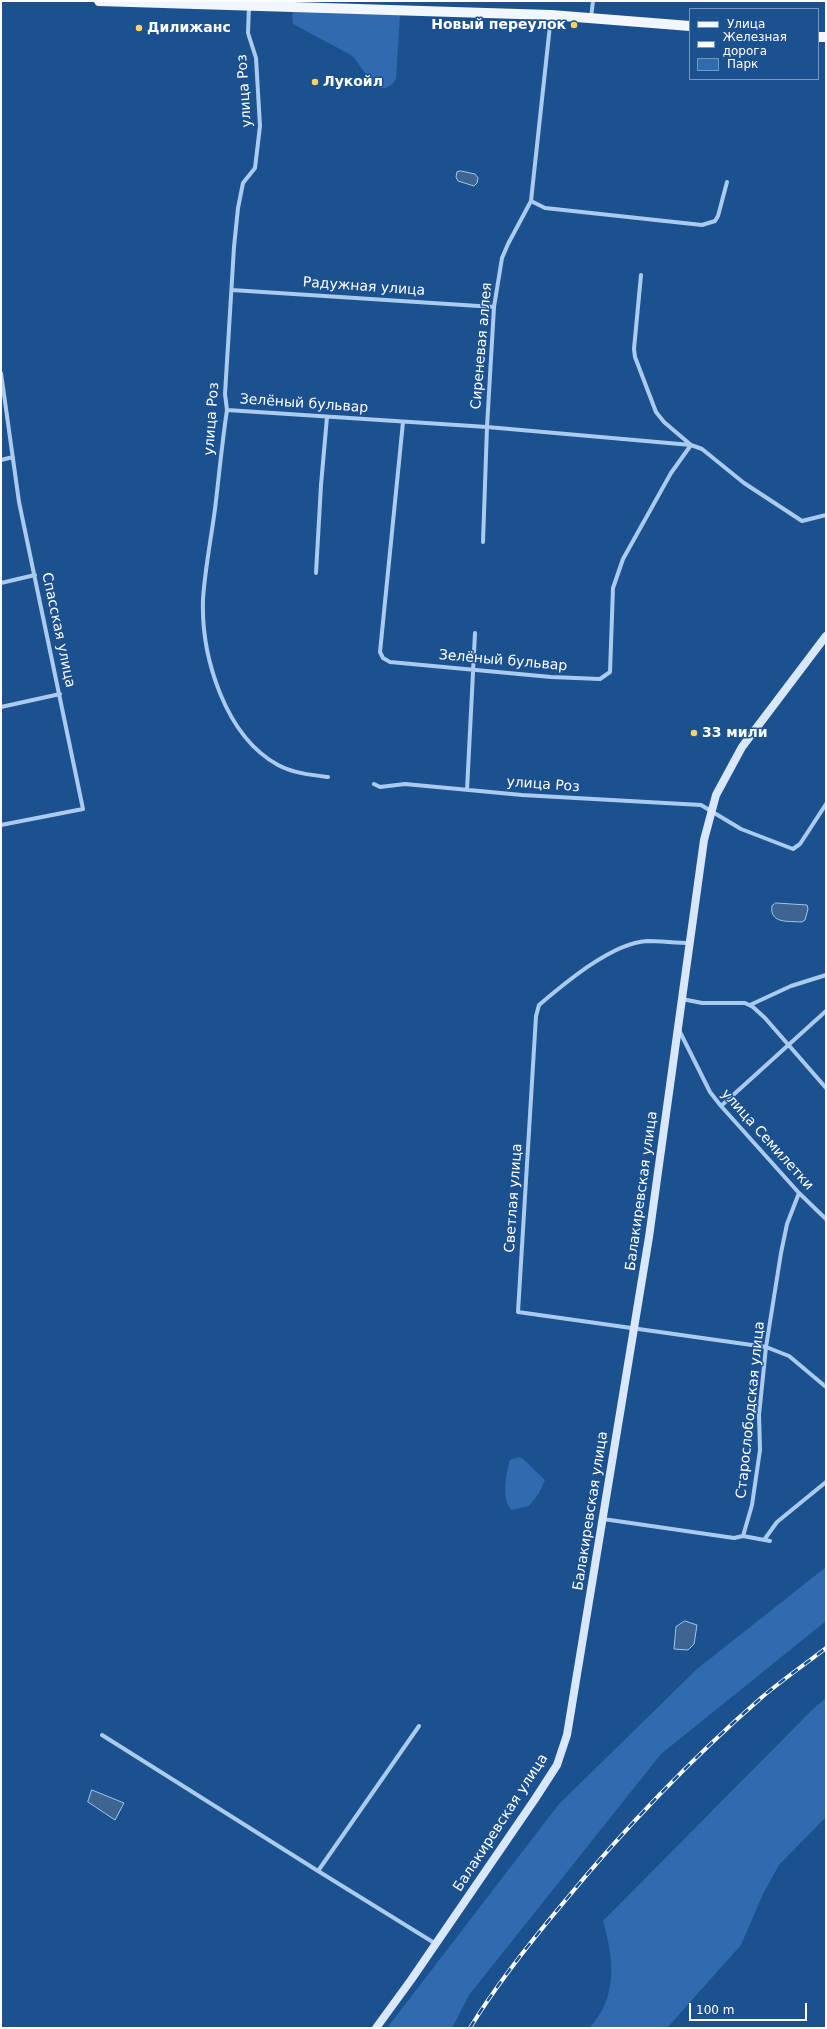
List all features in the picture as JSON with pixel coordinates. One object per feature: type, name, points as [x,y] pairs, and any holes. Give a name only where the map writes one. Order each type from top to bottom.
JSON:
[{"type":"main road","points":[[99,1],[360,5],[551,15],[689,26]]},
{"type":"street","points":[[591,18],[592,1]]},
{"type":"street","name":"улица Роз","points":[[246,4],[248,33],[256,58],[260,126],[255,168],[243,183],[238,208],[234,247],[225,394],[227,410],[203,599],[207,651],[227,709],[239,731],[253,748],[278,765],[302,774],[328,777]]},
{"type":"street","name":"Сиреневая аллея","points":[[483,542],[487,427],[494,307],[502,258],[531,201],[551,15]]},
{"type":"street","points":[[531,201],[545,208],[702,225],[715,221],[718,216],[727,182]]},
{"type":"street","points":[[641,275],[634,349],[635,357],[656,412],[664,422],[691,445],[702,449],[744,482],[802,521],[826,515]]},
{"type":"street","name":"Радужная улица","points":[[232,290],[494,307]]},
{"type":"street","name":"Спасская улица","points":[[1,373],[19,502],[83,810],[1,825]]},
{"type":"street","name":"Зелёный бульвар","points":[[227,410],[487,427],[691,445]]},
{"type":"street","points":[[316,573],[321,485],[327,417]]},
{"type":"street","name":"Зелёный бульвар","points":[[403,422],[380,652],[383,658],[390,662],[551,677],[600,679],[610,672],[613,588],[620,566],[671,473],[691,445]]},
{"type":"street","points":[[1,460],[13,457]]},
{"type":"street","points":[[1,583],[35,575]]},
{"type":"street","points":[[466,790],[476,632]]},
{"type":"street","name":"Балакиревская улица","points":[[376,2028],[436,1944],[557,1764],[567,1735],[635,1328],[704,840],[711,810],[716,795],[742,746],[826,636]]},
{"type":"street","points":[[1,707],[60,694]]},
{"type":"street","name":"улица Роз","points":[[374,784],[380,787],[405,784],[529,796],[701,805],[742,829],[793,849],[800,844],[826,804]]},
{"type":"street","name":"Светлая улица","points":[[690,943],[645,941],[618,949],[592,964],[539,1005],[536,1016],[518,1312],[563,1320],[635,1328],[766,1347],[789,1356],[826,1387]]},
{"type":"street","points":[[750,1005],[791,986],[826,975]]},
{"type":"street","points":[[681,999],[702,1003],[736,1002],[750,1005],[765,1018],[826,1088]]},
{"type":"street","points":[[721,1106],[826,1011]]},
{"type":"street","name":"улица Семилетки","points":[[677,1027],[710,1092],[799,1193],[826,1219]]},
{"type":"street","name":"Старослободская улица","points":[[743,1536],[752,1505],[760,1450],[760,1415],[766,1347],[787,1224],[799,1193]]},
{"type":"street","points":[[764,1540],[777,1522],[826,1482]]},
{"type":"street","points":[[603,1519],[734,1538],[743,1536],[770,1541]]},
{"type":"street","points":[[318,1871],[419,1726]]},
{"type":"street","points":[[102,1735],[436,1944]]},
{"type":"green space","points":[[293,11],[400,15],[396,79],[389,86],[383,88],[377,86],[371,81],[351,55],[293,24]]},
{"type":"green space","points":[[519,1457],[545,1480],[539,1493],[529,1506],[512,1510],[506,1500],[505,1486],[510,1460]]},
{"type":"green space","points":[[826,1567],[826,1621],[661,1754],[469,1995],[452,2028],[387,2028],[559,1804],[697,1669]]},
{"type":"green space","points":[[826,1698],[826,1817],[779,1865],[762,1896],[741,1945],[667,2028],[589,2028],[605,2004],[611,1978],[610,1950],[603,1921],[812,1710]]},
{"type":"shaded area","points":[[461,171],[475,174],[478,178],[477,183],[474,186],[458,181],[456,177],[457,172]]},
{"type":"shaded area","points":[[776,903],[807,905],[808,909],[805,920],[802,922],[791,922],[777,919],[772,912],[772,906]]},
{"type":"shaded area","points":[[685,1621],[697,1625],[694,1644],[688,1650],[674,1649],[676,1627]]},
{"type":"shaded area","points":[[92,1790],[124,1803],[115,1820],[88,1802]]},
{"type":"railway","points":[[470,2028],[491,1996],[527,1947],[610,1848],[658,1796],[709,1746],[769,1691],[826,1648]]},
{"type":"place","name":"Новый переулок","points":[[574,25]]},
{"type":"place","name":"Дилижанс","points":[[139,28]]},
{"type":"place","name":"Лукойл","points":[[315,82]]},
{"type":"place","name":"33 мили","points":[[694,733]]}]
